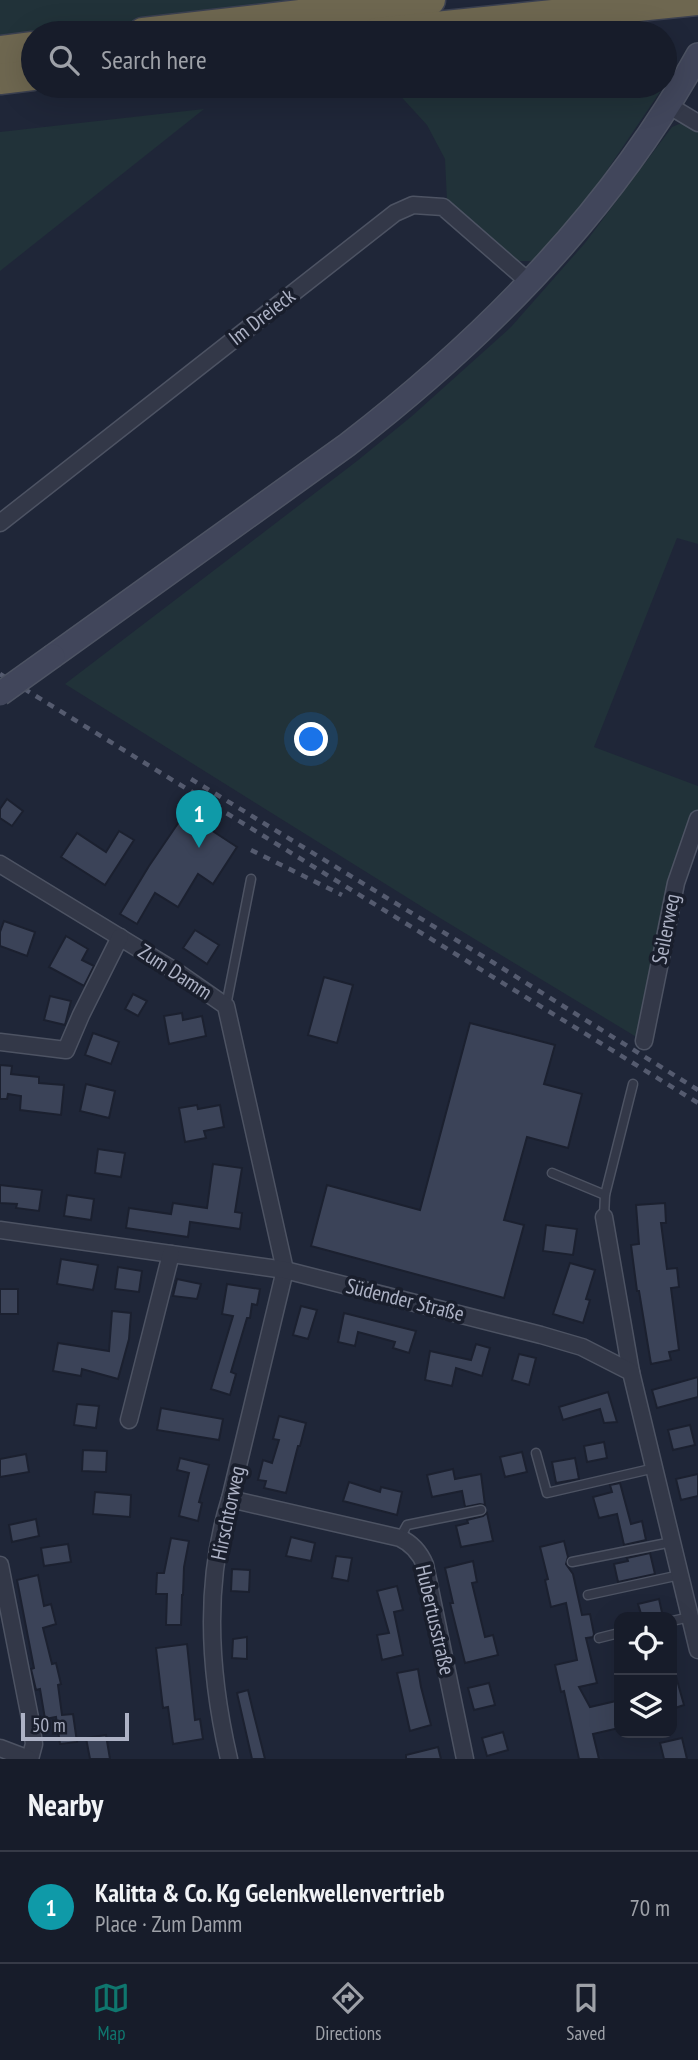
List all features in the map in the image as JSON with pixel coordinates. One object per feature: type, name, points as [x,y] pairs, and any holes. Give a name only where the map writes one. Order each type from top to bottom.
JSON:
[{"type":"highway","points":[[247,21],[430,0]]},
{"type":"highway","points":[[495,21],[698,0]]},
{"type":"highway","points":[[0,51],[21,48]]},
{"type":"highway","points":[[0,79],[21,76]]},
{"type":"street","points":[[677,90],[698,55]]},
{"type":"street","points":[[0,695],[392,410],[485,328],[572,234],[605,194],[672,98]]},
{"type":"street","points":[[668,105],[698,123]]},
{"type":"street","name":"Im Dreieck","points":[[0,523],[395,212],[413,205],[443,208],[529,282]]},
{"type":"street","name":"Seilerweg","points":[[644,1041],[676,883],[698,819]]},
{"type":"street","name":"Zum Damm","points":[[0,864],[180,974],[226,1006],[285,1270]]},
{"type":"street","points":[[0,1042],[66,1050],[120,937]]},
{"type":"street","points":[[604,1217],[631,1372],[680,1575],[691,1592],[690,1617],[698,1650]]},
{"type":"street","name":"Südender Straße","points":[[0,1230],[285,1270],[582,1347],[631,1372]]},
{"type":"street","points":[[129,1420],[171,1254]]},
{"type":"street","name":"Hirschtorweg","points":[[229,1759],[214,1679],[210,1637],[219,1531],[230,1499],[285,1270]]},
{"type":"street","name":"Hubertusstraße","points":[[230,1499],[400,1538],[411,1544],[425,1565],[465,1759]]},
{"type":"street","points":[[0,1565],[34,1744],[29,1759],[0,1748]]},
{"type":"lane","points":[[226,1006],[251,879]]},
{"type":"lane","points":[[604,1217],[605,1195],[633,1084]]},
{"type":"lane","points":[[552,1173],[605,1195]]},
{"type":"lane","points":[[536,1453],[547,1493],[655,1468]]},
{"type":"lane","points":[[400,1538],[407,1525],[481,1510]]},
{"type":"lane","points":[[572,1562],[673,1542]]},
{"type":"lane","points":[[587,1595],[680,1575]]},
{"type":"lane","points":[[677,1620],[690,1617]]},
{"type":"lane","points":[[599,1638],[614,1634]]},
{"type":"shaded area","points":[[0,0],[291,0],[134,21],[21,21],[21,36],[0,39]]},
{"type":"shaded area","points":[[402,98],[656,98],[591,194],[545,252],[531,261],[514,261],[447,201],[445,159],[427,125]]},
{"type":"shaded area","points":[[204,109],[0,271],[0,132]]},
{"type":"shaded area","points":[[684,122],[698,130],[698,544],[677,538],[594,747],[698,786],[698,819],[643,1041],[65,684],[357,461],[412,416],[511,327],[585,243],[672,127]]},
{"type":"building","points":[[7,799],[23,811],[12,826],[0,818],[0,809]]},
{"type":"building","points":[[185,813],[237,847],[213,884],[198,874],[178,907],[155,893],[137,924],[120,914]]},
{"type":"building","points":[[119,831],[134,840],[105,885],[61,857],[77,833],[106,852]]},
{"type":"building","points":[[4,921],[35,932],[27,956],[0,946],[0,932]]},
{"type":"building","points":[[195,930],[219,945],[207,964],[183,948]]},
{"type":"building","points":[[66,936],[88,949],[82,960],[94,966],[84,986],[49,967]]},
{"type":"building","points":[[324,977],[353,985],[337,1043],[308,1035]]},
{"type":"building","points":[[133,994],[147,1001],[138,1016],[125,1009]]},
{"type":"building","points":[[50,996],[71,1001],[65,1025],[44,1020]]},
{"type":"building","points":[[182,1013],[183,1020],[202,1016],[206,1036],[169,1044],[164,1016]]},
{"type":"building","points":[[470,1023],[555,1045],[544,1084],[582,1094],[568,1148],[527,1137],[504,1220],[524,1225],[504,1298],[311,1246],[327,1185],[420,1210]]},
{"type":"building","points":[[93,1033],[119,1042],[111,1064],[85,1055]]},
{"type":"building","points":[[0,1065],[12,1066],[11,1074],[39,1077],[39,1083],[64,1085],[61,1115],[20,1110],[21,1096],[8,1094],[7,1099],[0,1099]]},
{"type":"building","points":[[86,1084],[115,1091],[109,1118],[80,1111]]},
{"type":"building","points":[[197,1105],[198,1109],[220,1105],[224,1127],[204,1131],[206,1138],[185,1142],[179,1108]]},
{"type":"building","points":[[98,1149],[125,1153],[121,1177],[95,1173]]},
{"type":"building","points":[[213,1164],[242,1168],[235,1212],[242,1213],[240,1229],[190,1222],[188,1237],[126,1228],[129,1208],[171,1214],[173,1203],[207,1208]]},
{"type":"building","points":[[0,1185],[42,1190],[39,1211],[16,1208],[17,1204],[0,1203]]},
{"type":"building","points":[[67,1195],[94,1199],[91,1220],[64,1216]]},
{"type":"building","points":[[665,1203],[666,1223],[661,1223],[667,1269],[677,1268],[679,1287],[671,1288],[679,1350],[669,1352],[671,1360],[651,1364],[631,1245],[639,1244],[636,1205]]},
{"type":"building","points":[[546,1225],[577,1229],[573,1255],[543,1251]]},
{"type":"building","points":[[61,1259],[98,1265],[93,1290],[57,1284]]},
{"type":"building","points":[[570,1263],[595,1270],[586,1299],[590,1300],[583,1323],[553,1314]]},
{"type":"building","points":[[118,1267],[142,1271],[139,1292],[115,1289]]},
{"type":"building","points":[[177,1279],[201,1284],[197,1299],[173,1296]]},
{"type":"building","points":[[227,1284],[260,1289],[257,1305],[252,1304],[250,1318],[247,1318],[231,1372],[236,1374],[230,1395],[211,1389],[233,1316],[222,1314]]},
{"type":"building","points":[[0,1289],[18,1289],[18,1314],[0,1314]]},
{"type":"building","points":[[301,1306],[317,1310],[308,1339],[293,1335]]},
{"type":"building","points":[[112,1311],[131,1313],[129,1339],[118,1379],[82,1369],[81,1376],[53,1371],[58,1343],[109,1351]]},
{"type":"building","points":[[344,1313],[416,1331],[409,1353],[393,1348],[395,1342],[358,1332],[355,1346],[338,1342]]},
{"type":"building","points":[[476,1344],[490,1348],[482,1376],[456,1368],[452,1386],[425,1380],[430,1351],[471,1360]]},
{"type":"building","points":[[519,1354],[536,1358],[529,1385],[512,1380]]},
{"type":"building","points":[[698,1377],[698,1397],[657,1408],[652,1390]]},
{"type":"building","points":[[608,1392],[617,1422],[604,1423],[600,1409],[563,1420],[559,1407]]},
{"type":"building","points":[[77,1404],[99,1406],[96,1428],[74,1425]]},
{"type":"building","points":[[161,1408],[223,1419],[219,1440],[157,1430]]},
{"type":"building","points":[[279,1416],[306,1423],[286,1493],[264,1488],[266,1481],[258,1480],[263,1460],[272,1463],[279,1440],[273,1439]]},
{"type":"building","points":[[690,1425],[695,1445],[673,1450],[668,1430]]},
{"type":"building","points":[[604,1442],[607,1458],[587,1462],[584,1446]]},
{"type":"building","points":[[83,1450],[107,1451],[106,1472],[82,1471]]},
{"type":"building","points":[[522,1452],[527,1472],[505,1477],[500,1457]]},
{"type":"building","points":[[26,1454],[29,1472],[0,1477],[0,1459]]},
{"type":"building","points":[[180,1458],[209,1465],[199,1502],[202,1503],[198,1521],[179,1516],[189,1473],[177,1470]]},
{"type":"building","points":[[575,1458],[579,1479],[556,1483],[552,1462]]},
{"type":"building","points":[[453,1469],[455,1479],[481,1474],[485,1505],[465,1507],[462,1491],[432,1497],[427,1475]]},
{"type":"building","points":[[698,1474],[698,1496],[681,1500],[676,1479]]},
{"type":"building","points":[[349,1482],[380,1492],[381,1487],[402,1492],[397,1515],[343,1501]]},
{"type":"building","points":[[620,1483],[631,1524],[642,1521],[646,1540],[624,1545],[617,1514],[599,1518],[593,1497],[612,1492],[610,1485]]},
{"type":"building","points":[[95,1492],[131,1495],[130,1517],[93,1514]]},
{"type":"building","points":[[487,1513],[493,1541],[461,1547],[456,1526]]},
{"type":"building","points":[[36,1519],[39,1536],[12,1542],[9,1525]]},
{"type":"building","points":[[291,1537],[315,1543],[311,1561],[286,1556]]},
{"type":"building","points":[[171,1538],[189,1541],[184,1567],[181,1625],[166,1625],[167,1594],[156,1594],[157,1573],[164,1573]]},
{"type":"building","points":[[564,1541],[568,1557],[566,1564],[573,1574],[582,1615],[590,1614],[594,1634],[593,1637],[586,1638],[597,1683],[579,1687],[590,1707],[614,1701],[614,1729],[593,1734],[599,1759],[579,1759],[564,1691],[561,1692],[555,1665],[577,1660],[566,1603],[551,1607],[540,1547]]},
{"type":"building","points":[[68,1544],[71,1562],[44,1566],[41,1548]]},
{"type":"building","points":[[650,1553],[655,1574],[618,1582],[614,1564]]},
{"type":"building","points":[[336,1556],[352,1558],[348,1581],[332,1578]]},
{"type":"building","points":[[473,1561],[477,1582],[472,1583],[485,1637],[493,1635],[498,1655],[465,1663],[450,1603],[453,1603],[445,1568]]},
{"type":"building","points":[[232,1569],[250,1570],[249,1592],[231,1591]]},
{"type":"building","points":[[38,1575],[44,1606],[51,1604],[56,1624],[43,1628],[52,1664],[56,1663],[61,1684],[58,1685],[62,1715],[73,1714],[77,1742],[60,1744],[56,1717],[45,1719],[40,1689],[36,1690],[31,1669],[34,1668],[17,1580]]},
{"type":"building","points":[[397,1586],[403,1610],[394,1612],[403,1655],[382,1660],[377,1635],[389,1633],[377,1591]]},
{"type":"building","points":[[659,1599],[662,1612],[640,1612],[638,1604]]},
{"type":"building","points":[[247,1637],[247,1659],[232,1658],[233,1639]]},
{"type":"building","points":[[187,1644],[195,1720],[200,1719],[203,1739],[173,1744],[168,1707],[163,1708],[156,1648]]},
{"type":"building","points":[[418,1669],[431,1725],[410,1731],[397,1673]]},
{"type":"building","points":[[677,1680],[684,1705],[677,1707]]},
{"type":"building","points":[[489,1683],[495,1705],[474,1710],[468,1688]]},
{"type":"building","points":[[248,1690],[265,1759],[252,1759],[237,1693]]},
{"type":"building","points":[[503,1732],[508,1750],[487,1756],[482,1738]]},
{"type":"building","points":[[106,1735],[110,1759],[90,1759],[86,1738]]},
{"type":"building","points":[[682,1738],[687,1759],[664,1759],[660,1743]]},
{"type":"building","points":[[438,1747],[441,1759],[406,1759],[406,1755]]},
{"type":"railway","points":[[0,674],[698,1103]]},
{"type":"railway","points":[[191,779],[698,1090]]},
{"type":"railway","points":[[251,850],[342,895]]},
{"type":"place","name":"Kalitta & Co. Kg Gelenkwellenvertrieb","points":[[199,848]]}]
